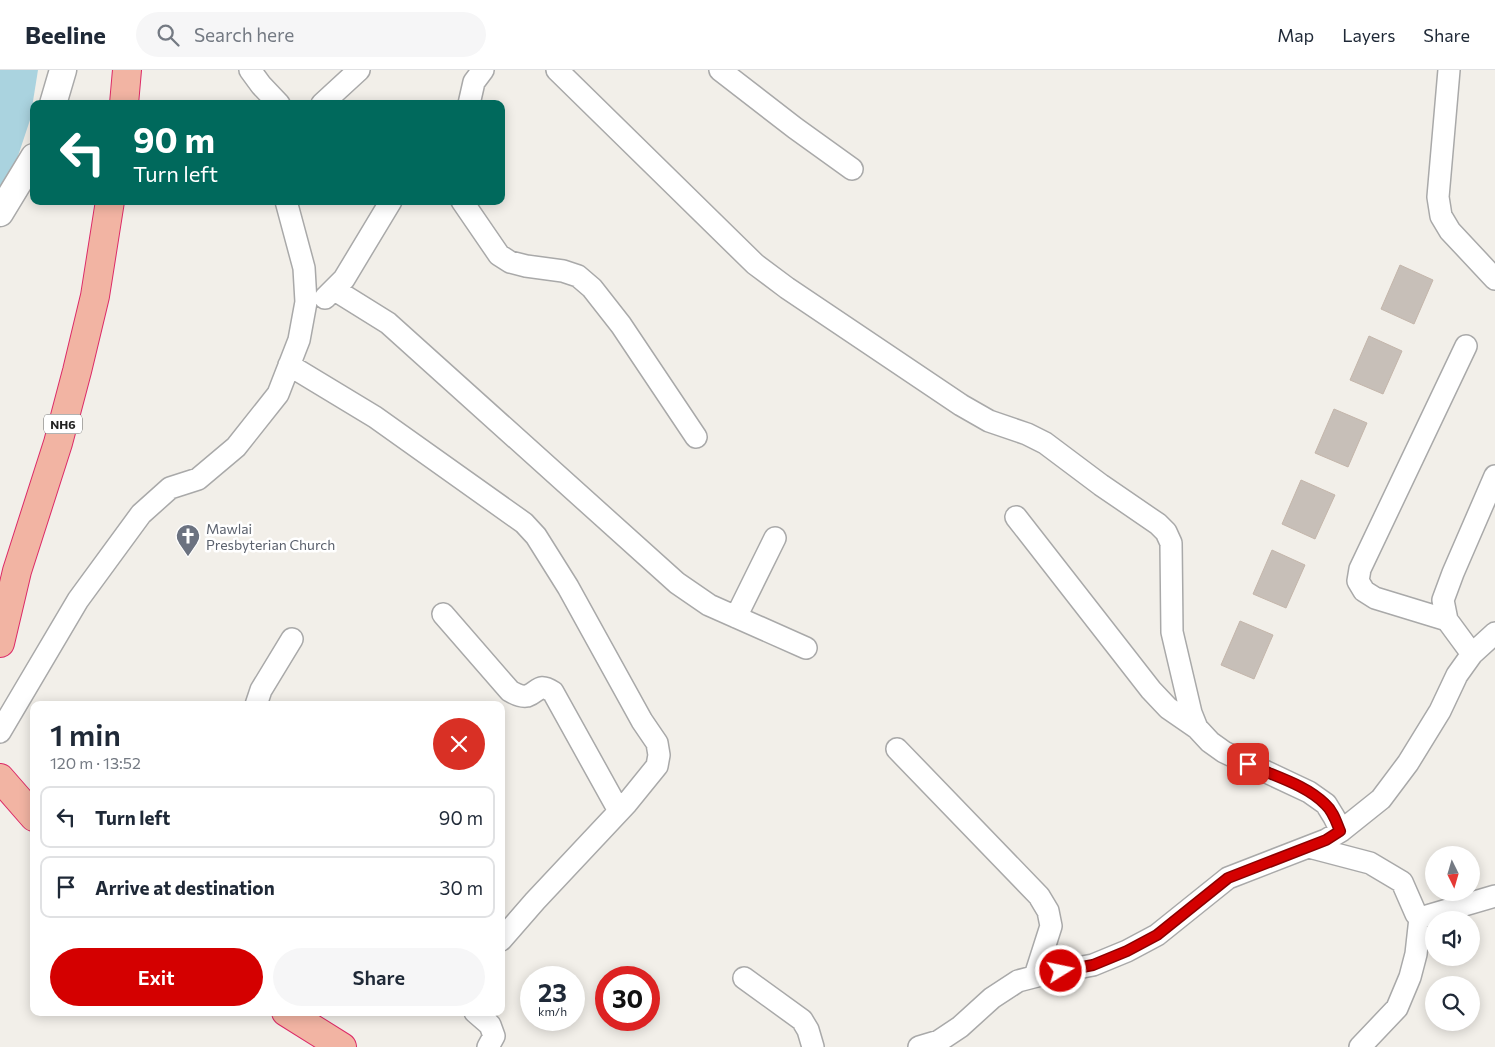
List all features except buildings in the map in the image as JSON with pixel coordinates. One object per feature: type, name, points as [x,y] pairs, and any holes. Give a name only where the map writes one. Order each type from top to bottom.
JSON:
[{"type":"highway","points":[[124,100],[127,70]]},
{"type":"highway","name":"NH6","points":[[1,633],[17,572],[58,443],[77,371],[95,296],[109,205]]},
{"type":"highway","points":[[0,778],[30,812]]},
{"type":"highway","points":[[292,1016],[342,1047]]},
{"type":"street","points":[[54,100],[63,70]]},
{"type":"street","points":[[250,70],[275,100]]},
{"type":"street","points":[[326,100],[359,70]]},
{"type":"street","points":[[557,70],[755,264],[787,288],[961,405],[988,421],[1027,434],[1045,443],[1101,485],[1158,524],[1166,532],[1170,543],[1172,632],[1190,713],[1197,728]]},
{"type":"street","points":[[720,70],[794,128],[852,168]]},
{"type":"street","points":[[1449,70],[1438,197],[1441,216],[1450,231],[1495,279]]},
{"type":"street","points":[[0,213],[30,163]]},
{"type":"street","points":[[0,732],[78,600],[141,514],[170,488],[198,479],[236,447],[278,394],[299,340],[306,302],[304,268],[287,205]]},
{"type":"street","points":[[306,302],[325,298],[344,280],[389,205]]},
{"type":"street","points":[[465,205],[499,254],[510,262],[563,271],[578,276],[592,288],[621,325],[696,438]]},
{"type":"street","points":[[335,290],[388,324],[677,584],[710,605],[806,648]]},
{"type":"street","points":[[1447,620],[1375,598],[1364,591],[1358,582],[1360,569],[1466,346]]},
{"type":"street","points":[[289,365],[375,417],[524,523],[536,536],[568,587],[656,743],[659,755],[657,766],[619,812],[505,935]]},
{"type":"street","points":[[1472,654],[1447,620],[1443,600],[1495,476]]},
{"type":"street","points":[[1016,517],[1151,690],[1168,708],[1197,728],[1210,742],[1224,752],[1309,792],[1326,804],[1340,831]]},
{"type":"street","points":[[736,617],[775,538]]},
{"type":"street","points":[[443,614],[510,691],[520,696],[527,696],[540,688],[546,687],[554,692],[619,812]]},
{"type":"street","points":[[919,1047],[939,1041],[960,1027],[992,998],[1018,981],[1093,965],[1127,951],[1157,935],[1228,878],[1326,840],[1340,831],[1381,799],[1403,770],[1440,710],[1457,675],[1472,654],[1495,633]]},
{"type":"street","points":[[257,701],[261,690],[292,639]]},
{"type":"street","points":[[897,750],[1038,896],[1048,910],[1051,926],[1035,976]]},
{"type":"street","points":[[1309,847],[1370,863],[1402,882],[1416,914],[1420,918]]},
{"type":"street","points":[[1420,918],[1495,896]]},
{"type":"street","points":[[1360,1047],[1380,1039],[1398,1008],[1410,977],[1416,954],[1420,918]]},
{"type":"street","points":[[744,978],[802,1020],[808,1030],[813,1047]]},
{"type":"street","points":[[480,1016],[490,1025],[494,1036],[488,1047]]},
{"type":"water","points":[[0,70],[38,70],[33,100],[30,100],[30,120],[14,168],[0,188]]},
{"type":"place","name":"Mawlai Presbyterian Church","points":[[188,557]]},
{"type":"route","points":[[1061,971],[1093,965],[1127,951],[1157,935],[1228,878],[1326,840],[1340,831],[1326,804],[1309,792],[1248,764]]}]
